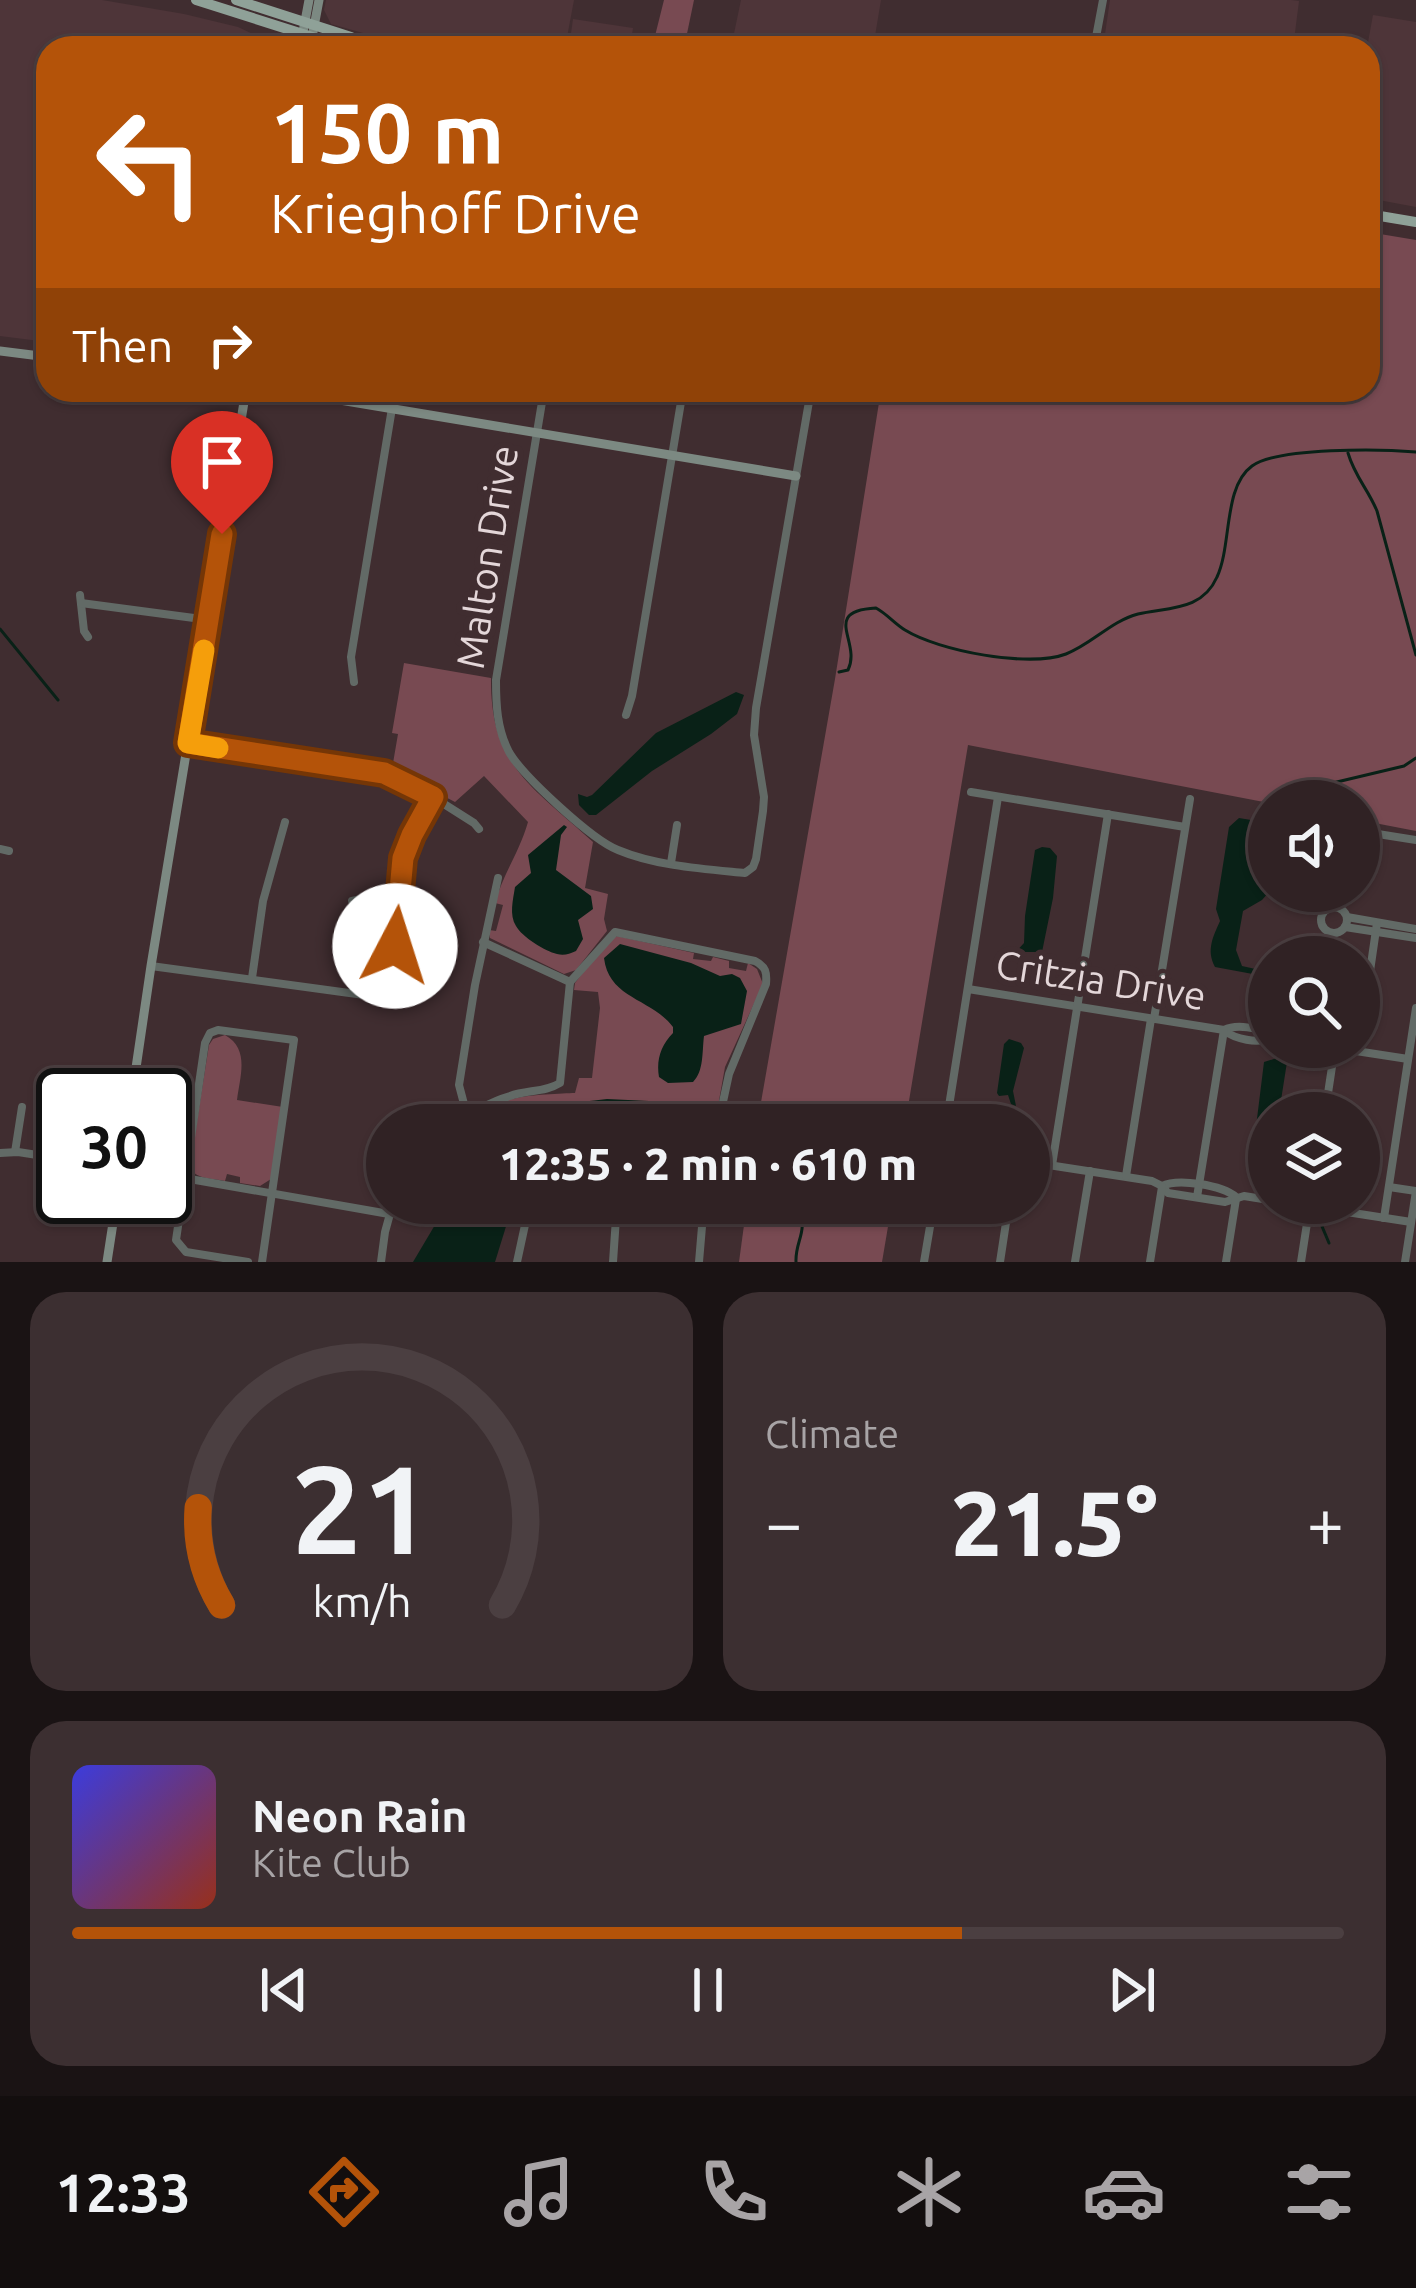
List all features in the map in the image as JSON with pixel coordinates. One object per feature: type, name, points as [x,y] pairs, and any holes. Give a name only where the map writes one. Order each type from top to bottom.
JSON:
[{"type":"main road","points":[[196,0],[309,34]]},
{"type":"main road","points":[[236,0],[309,34]]},
{"type":"main road","points":[[309,0],[309,34]]},
{"type":"main road","points":[[309,34],[319,0]]},
{"type":"main road","points":[[1380,216],[1416,222]]},
{"type":"main road","points":[[0,350],[36,355]]},
{"type":"main road","points":[[136,1068],[244,402]]},
{"type":"main road","points":[[351,402],[796,476]]},
{"type":"main road","points":[[107,1262],[113,1224]]},
{"type":"street","points":[[1096,36],[1103,0]]},
{"type":"street","points":[[354,682],[351,657],[393,402]]},
{"type":"street","name":"Malton Drive","points":[[542,402],[496,680],[497,717],[509,751],[526,774],[590,834],[622,852],[671,863]]},
{"type":"street","points":[[626,715],[681,402]]},
{"type":"street","points":[[677,825],[671,863],[745,873],[753,867],[764,797],[754,735],[756,708],[809,402]]},
{"type":"street","points":[[88,637],[81,599],[209,620]]},
{"type":"street","points":[[188,743],[384,773],[433,797],[478,830]]},
{"type":"street","points":[[970,793],[1185,827]]},
{"type":"street","points":[[151,966],[386,998],[392,991],[403,858],[433,797]]},
{"type":"street","points":[[949,1104],[998,797]]},
{"type":"street","points":[[1126,1176],[1190,799]]},
{"type":"street","points":[[1108,814],[1052,1165],[1152,1181],[1168,1193],[1198,1198],[1225,1202],[1248,1197]]},
{"type":"street","points":[[252,978],[263,901],[286,822]]},
{"type":"street","points":[[1380,834],[1416,840]]},
{"type":"street","points":[[466,1104],[459,1085],[498,878]]},
{"type":"street","points":[[352,901],[398,899]]},
{"type":"street","points":[[1325,912],[1321,921],[1334,933],[1346,922]]},
{"type":"street","points":[[1340,912],[1346,922]]},
{"type":"street","points":[[1346,922],[1416,934]]},
{"type":"street","points":[[1375,936],[1376,927]]},
{"type":"street","points":[[490,1104],[560,1083],[570,982],[615,932],[764,966],[766,984],[728,1074],[722,1104]]},
{"type":"street","points":[[483,942],[570,982]]},
{"type":"street","name":"Critzia Drive","points":[[968,989],[1224,1030],[1248,1039]]},
{"type":"street","points":[[1384,1218],[1416,1008]]},
{"type":"street","points":[[192,1127],[209,1033],[218,1030],[294,1040],[262,1262]]},
{"type":"street","points":[[1198,1198],[1224,1030]]},
{"type":"street","points":[[1380,1055],[1408,1059]]},
{"type":"street","points":[[15,1152],[22,1107]]},
{"type":"street","points":[[0,1153],[36,1155]]},
{"type":"street","points":[[1075,1262],[1090,1171]]},
{"type":"street","points":[[192,1179],[366,1210]]},
{"type":"street","points":[[1150,1262],[1162,1186],[1170,1181],[1227,1189],[1236,1197]]},
{"type":"street","points":[[1389,1187],[1416,1191],[1405,1262]]},
{"type":"street","points":[[1226,1262],[1236,1197]]},
{"type":"street","points":[[1380,1217],[1411,1222]]},
{"type":"street","points":[[178,1224],[176,1240],[186,1252],[248,1262]]},
{"type":"street","points":[[381,1262],[387,1224]]},
{"type":"street","points":[[518,1262],[525,1224]]},
{"type":"street","points":[[613,1262],[616,1224]]},
{"type":"street","points":[[699,1262],[702,1224]]},
{"type":"street","points":[[925,1262],[931,1224]]},
{"type":"street","points":[[1000,1262],[1006,1224]]},
{"type":"street","points":[[1300,1262],[1307,1224]]},
{"type":"shaded area","points":[[0,0],[102,0],[184,14],[257,36],[36,36],[36,340],[0,336]]},
{"type":"shaded area","points":[[326,0],[574,0],[567,36],[379,36],[331,24],[324,10]]},
{"type":"shaded area","points":[[664,0],[694,0],[686,36],[655,36]]},
{"type":"shaded area","points":[[741,0],[881,0],[875,36],[734,36]]},
{"type":"shaded area","points":[[1110,0],[1299,1],[1295,36],[1105,36]]},
{"type":"shaded area","points":[[1373,15],[1416,22],[1416,207],[1380,200],[1380,36],[1369,36]]},
{"type":"shaded area","points":[[573,19],[633,28],[632,36],[571,36]]},
{"type":"shaded area","points":[[1380,234],[1416,240],[1416,831],[1380,824],[1380,780],[1248,780],[1248,799],[968,745],[908,1104],[761,1104],[879,402],[1380,402]]},
{"type":"shaded area","points":[[404,663],[491,678],[498,733],[507,754],[534,789],[593,842],[585,888],[608,894],[607,931],[576,970],[564,974],[490,938],[489,930],[496,931],[503,905],[495,903],[498,892],[528,822],[484,776],[455,802],[392,769],[398,734],[392,733]]},
{"type":"shaded area","points":[[736,692],[744,695],[737,714],[711,734],[652,771],[596,815],[579,805],[578,794],[592,795],[656,733]]},
{"type":"shaded area","points":[[1239,818],[1248,820],[1248,908],[1243,911],[1236,950],[1248,973],[1215,967],[1211,955],[1220,921],[1216,909],[1229,827]]},
{"type":"shaded area","points":[[564,825],[556,870],[591,896],[593,909],[578,920],[583,939],[576,951],[562,955],[523,935],[514,922],[512,907],[515,887],[531,873],[528,855]]},
{"type":"shaded area","points":[[1042,847],[1057,856],[1042,952],[1022,952],[1016,957],[1024,943],[1035,850]]},
{"type":"shaded area","points":[[617,936],[694,953],[693,959],[729,961],[729,968],[746,971],[748,963],[757,969],[763,984],[725,1067],[718,1104],[497,1104],[575,1093],[579,1078],[592,1078],[598,992],[574,990],[608,940]]},
{"type":"shaded area","points":[[620,944],[720,976],[732,974],[747,991],[741,1024],[704,1036],[701,1067],[693,1082],[668,1083],[659,1077],[660,1053],[673,1027],[622,990],[607,972],[604,958]]},
{"type":"shaded area","points":[[225,1035],[241,1055],[237,1100],[283,1107],[271,1179],[260,1186],[240,1183],[240,1177],[227,1174],[225,1181],[204,1178],[192,1168],[213,1039]]},
{"type":"shaded area","points":[[1009,1039],[1024,1048],[1013,1091],[1016,1104],[1008,1095],[997,1093],[1004,1044]]},
{"type":"shaded area","points":[[1263,1068],[1286,1068],[1282,1092],[1260,1092]]},
{"type":"shaded area","points":[[607,1099],[670,1104],[554,1104]]},
{"type":"shaded area","points":[[436,1224],[507,1224],[495,1262],[413,1262]]},
{"type":"shaded area","points":[[744,1224],[888,1224],[882,1262],[739,1262]]},
{"type":"waterway","points":[[839,672],[848,670],[851,659],[846,630],[850,615],[876,608],[920,638],[961,651],[1030,659],[1066,654],[1128,617],[1183,606],[1211,588],[1222,564],[1236,488],[1252,466],[1306,452],[1416,452]]},
{"type":"waterway","points":[[1348,453],[1377,511],[1416,655]]},
{"type":"waterway","points":[[0,629],[58,700]]},
{"type":"waterway","points":[[1345,780],[1404,766],[1416,758]]},
{"type":"waterway","points":[[796,1262],[802,1224]]},
{"type":"waterway","points":[[1321,1224],[1329,1243]]},
{"type":"slow traffic","points":[[204,650],[188,743],[218,748]]},
{"type":"route","points":[[222,534],[188,743],[384,773],[433,797],[403,858],[395,946]]}]
